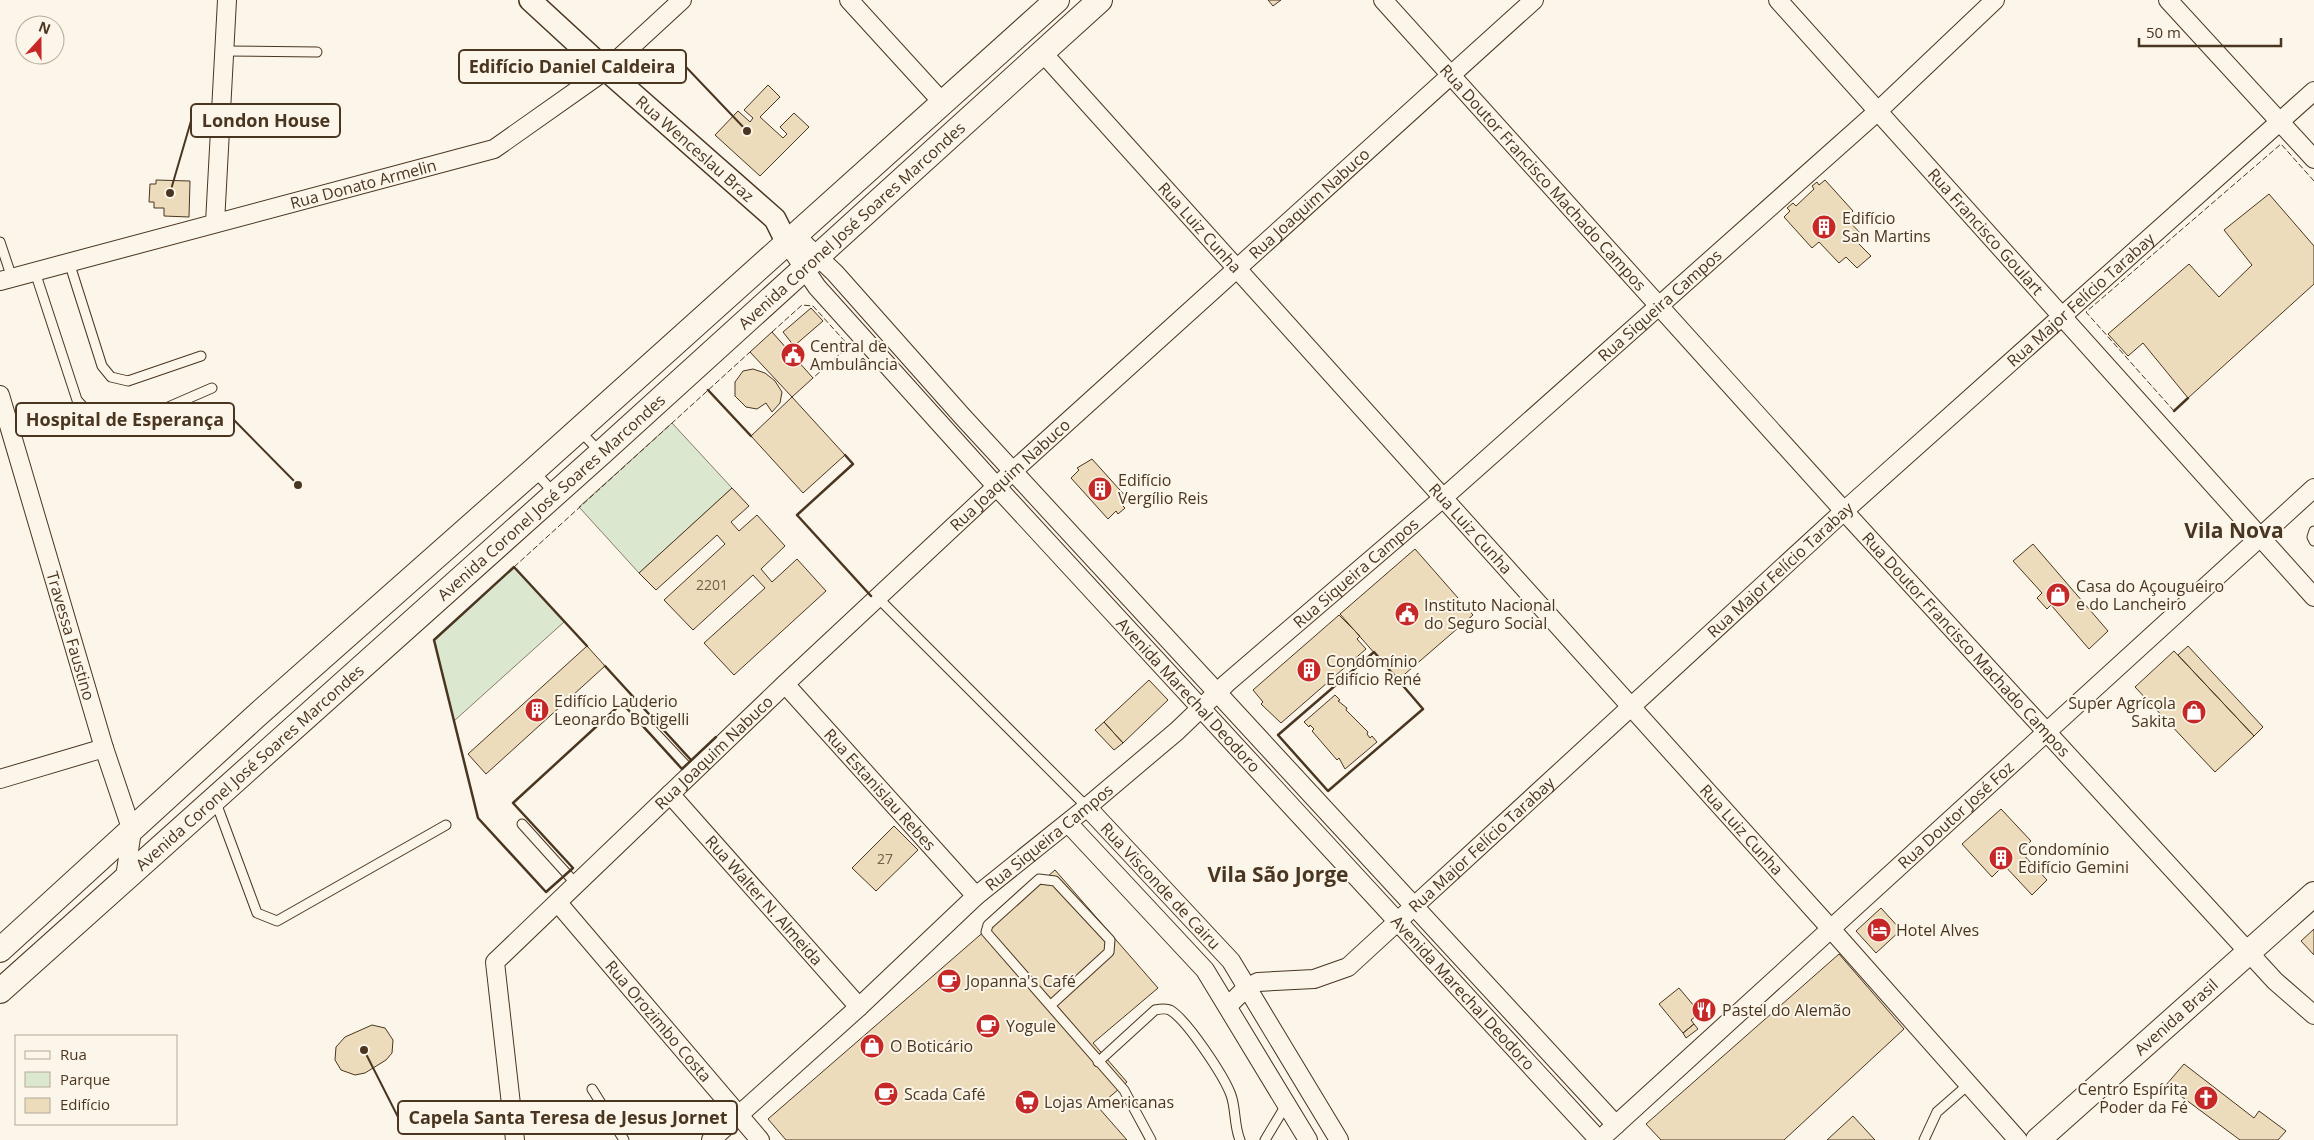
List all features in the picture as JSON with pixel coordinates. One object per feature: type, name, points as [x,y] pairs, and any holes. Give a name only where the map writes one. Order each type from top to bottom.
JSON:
[{"type":"main road","name":"Avenida Coronel José Soares Marcondes","points":[[0,950],[255,718],[579,430],[1057,0]]},
{"type":"main road","name":"Avenida Coronel José Soares Marcondes","points":[[0,991],[601,453],[810,261],[1100,0]]},
{"type":"main road","points":[[1038,17],[1049,46]]},
{"type":"main road","name":"Avenida Brasil","points":[[2038,1140],[2314,894]]},
{"type":"street","points":[[215,224],[227,0]]},
{"type":"street","name":"Rua Wenceslau Braz","points":[[530,0],[606,70],[775,219],[791,240]]},
{"type":"street","name":"Rua Donato Armelin","points":[[6,280],[494,149],[606,70],[682,0]]},
{"type":"street","points":[[849,0],[943,103]]},
{"type":"street","name":"Rua Doutor Francisco Machado Campos","points":[[1383,0],[1844,511],[2249,953],[2275,981],[2314,1015]]},
{"type":"street","name":"Rua Joaquim Nabuco","points":[[515,1140],[495,962],[784,684],[1013,471],[1237,271],[1450,74],[1534,0]]},
{"type":"street","name":"Rua Francisco Goulart","points":[[1778,0],[2063,315],[2314,597]]},
{"type":"street","name":"Rua Siqueira Campos","points":[[711,1140],[859,1007],[976,896],[1087,807],[1442,498],[1878,111],[1995,0]]},
{"type":"street","points":[[2168,0],[2314,159]]},
{"type":"street","name":"Rua Luiz Cunha","points":[[1049,46],[1237,271],[1831,929],[2018,1140]]},
{"type":"street","name":"Rua Major Felício Tarabay","points":[[1228,1006],[1246,988],[1258,982],[1314,979],[1348,968],[1397,920],[1844,511],[2314,91]]},
{"type":"street","name":"Avenida Marechal Deodoro","points":[[791,240],[1013,471],[1616,1125]]},
{"type":"street","name":"Avenida Marechal Deodoro","points":[[810,261],[817,287],[996,487],[1599,1140]]},
{"type":"street","name":"Travessa Faustino","points":[[0,395],[104,748],[132,831],[126,877]]},
{"type":"street","name":"Rua Doutor José Foz","points":[[1599,1140],[2314,488]]},
{"type":"street","name":"Rua Estanislau Rebes","points":[[784,684],[976,896]]},
{"type":"street","points":[[0,779],[104,748]]},
{"type":"street","name":"Rua Walter N. Almeida","points":[[670,794],[859,1007]]},
{"type":"street","name":"Rua Visconde de Cairu","points":[[1087,807],[1231,961],[1339,1140]]},
{"type":"street","name":"Rua Visconde de Cairu","points":[[1068,823],[1205,970],[1308,1140]]},
{"type":"street","name":"Rua Orozimbo Costa","points":[[558,903],[760,1140]]},
{"type":"lane","points":[[225,51],[316,52]]},
{"type":"lane","points":[[0,242],[6,280]]},
{"type":"lane","points":[[69,262],[102,366],[111,377],[128,381],[201,356]]},
{"type":"lane","points":[[34,272],[77,400],[99,424],[127,425],[212,388]]},
{"type":"lane","points":[[579,430],[601,453]]},
{"type":"lane","points":[[534,470],[555,494]]},
{"type":"lane","points":[[2314,530],[2312,537],[2314,541]]},
{"type":"lane","name":"Rua Visconde de Cairu","points":[[878,598],[1087,807]]},
{"type":"lane","points":[[646,723],[692,772]]},
{"type":"lane","points":[[214,798],[258,913],[277,921],[446,826]]},
{"type":"lane","points":[[522,824],[577,885]]},
{"type":"lane","points":[[1051,1005],[1109,952],[1111,945],[1110,940],[1055,881],[1039,879],[988,925],[986,932],[1124,1090],[1152,1140]]},
{"type":"lane","points":[[1098,1062],[1156,1010],[1162,1008],[1170,1010],[1189,1030],[1216,1065],[1231,1095],[1240,1140]]},
{"type":"lane","points":[[1924,1140],[1937,1112],[1969,1084]]},
{"type":"lane","points":[[592,1089],[624,1140]]},
{"type":"lane","points":[[1265,1140],[1286,1105]]},
{"type":"green space","points":[[672,423],[732,488],[639,573],[579,507]]},
{"type":"green space","points":[[514,567],[564,622],[454,721],[434,640]]},
{"type":"building","points":[[1268,0],[1281,0],[1273,6]]},
{"type":"building","points":[[768,85],[780,97],[760,117],[783,138],[787,134],[780,127],[794,113],[809,127],[760,176],[715,135],[738,111],[750,122],[753,118],[744,110]]},
{"type":"building","points":[[156,180],[190,181],[189,217],[164,216],[164,208],[154,208],[154,202],[149,202],[150,184],[156,184]]},
{"type":"building","name":"Edifício San Martins","points":[[1825,180],[1853,211],[1846,218],[1863,236],[1857,242],[1871,256],[1857,268],[1846,257],[1839,263],[1819,242],[1812,248],[1784,217],[1790,211],[1787,208],[1793,203],[1796,206],[1814,189],[1812,186],[1817,182],[1819,185]]},
{"type":"building","points":[[2269,194],[2314,246],[2314,284],[2188,398],[2143,343],[2128,356],[2108,334],[2189,264],[2219,297],[2252,265],[2224,230]]},
{"type":"building","points":[[811,308],[823,321],[794,346],[783,332]]},
{"type":"building","points":[[772,332],[813,378],[792,397],[750,352]]},
{"type":"building","points":[[753,369],[765,373],[775,381],[782,392],[780,403],[772,412],[766,403],[757,409],[746,407],[735,396],[735,382],[743,371]]},
{"type":"building","points":[[792,397],[845,455],[803,493],[751,436]]},
{"type":"building","name":"Edifício Vergílio Reis","points":[[1092,459],[1129,500],[1122,505],[1125,508],[1118,514],[1116,511],[1108,519],[1071,478],[1079,470],[1077,468]]},
{"type":"building","points":[[732,488],[749,506],[731,522],[739,531],[757,515],[785,546],[761,569],[772,582],[797,559],[826,591],[734,675],[704,643],[765,588],[753,575],[693,630],[664,600],[725,544],[717,535],[656,590],[639,573]]},
{"type":"building","name":"Casa do Açougueiro e do Lancheiro","points":[[2033,544],[2108,631],[2089,649],[2051,605],[2047,609],[2037,598],[2042,593],[2013,561]]},
{"type":"building","name":"Instituto Nacional do Seguro Social","points":[[1415,549],[1473,615],[1398,680],[1340,614]]},
{"type":"building","name":"Condomínio Edifício René","points":[[1339,615],[1360,636],[1357,639],[1366,649],[1281,723],[1261,704],[1263,702],[1253,690]]},
{"type":"building","name":"Edifício Lauderio Leonardo Botigelli","points":[[587,646],[605,666],[486,774],[468,754]]},
{"type":"building","points":[[2188,646],[2263,727],[2254,736],[2178,655]]},
{"type":"building","name":"Super Agrícola Sakita","points":[[2174,651],[2254,736],[2215,772],[2135,687]]},
{"type":"building","points":[[1149,680],[1168,700],[1123,743],[1104,722]]},
{"type":"building","points":[[1335,695],[1340,700],[1338,701],[1347,708],[1346,710],[1368,732],[1367,734],[1370,738],[1372,736],[1377,742],[1345,769],[1339,758],[1337,760],[1312,731],[1314,729],[1304,722]]},
{"type":"building","points":[[1104,722],[1123,743],[1114,750],[1095,730]]},
{"type":"building","name":"Condomínio Edifício Gemini","points":[[2001,809],[2031,841],[2020,851],[2047,880],[2032,895],[2004,865],[1992,877],[1962,844]]},
{"type":"building","points":[[894,826],[918,850],[876,891],[852,868]]},
{"type":"building","points":[[1055,870],[1158,988],[1093,1043],[1127,1082],[1098,1107],[1127,1140],[786,1140],[768,1119]]},
{"type":"building","name":"Hotel Alves","points":[[1881,908],[1901,930],[1876,953],[1856,931]]},
{"type":"building","points":[[2314,929],[2314,955],[2301,941]]},
{"type":"building","points":[[1839,954],[1904,1029],[1784,1140],[1661,1140],[1646,1124]]},
{"type":"building","points":[[1679,988],[1700,1013],[1691,1020],[1694,1024],[1683,1033],[1659,1004]]},
{"type":"building","name":"Pastel do Alemão","points":[[1703,1001],[1715,1015],[1707,1022],[1695,1007]]},
{"type":"building","points":[[1694,1024],[1698,1029],[1686,1038],[1683,1033]]},
{"type":"building","points":[[372,1025],[385,1028],[393,1040],[392,1053],[386,1060],[365,1073],[355,1075],[341,1070],[335,1060],[336,1047],[345,1037]]},
{"type":"building","name":"Centro Espírita Poder da Fé","points":[[2184,1064],[2254,1118],[2259,1111],[2286,1131],[2278,1140],[2240,1140],[2166,1085]]},
{"type":"building","points":[[1853,1116],[1875,1140],[1827,1140]]},
{"type":"fence","points":[[2174,411],[2086,312],[2281,144],[2314,181]]},
{"type":"fence","points":[[772,332],[802,305],[813,306],[849,346],[813,378]]},
{"type":"fence","points":[[514,567],[750,352]]},
{"type":"wall","points":[[708,390],[751,436]]},
{"type":"wall","points":[[2174,411],[2188,398]]},
{"type":"wall","points":[[845,455],[853,464],[797,515],[871,596]]},
{"type":"wall","points":[[587,646],[514,567],[434,640],[478,818],[546,892],[573,868],[513,803],[622,703],[682,769],[716,737]]},
{"type":"wall","points":[[1374,652],[1423,709],[1328,791],[1278,735],[1374,652]]},
{"type":"wall","points":[[605,666],[691,760]]},
{"type":"place","name":"Edifício Daniel Caldeira","points":[[747,131]]},
{"type":"place","name":"London House","points":[[170,193]]},
{"type":"place","name":"Edifício San Martins","points":[[1824,227]]},
{"type":"place","name":"Central de Ambulância","points":[[793,355]]},
{"type":"place","name":"Hospital de Esperança","points":[[298,485]]},
{"type":"place","name":"Edifício Vergílio Reis","points":[[1100,489]]},
{"type":"place","name":"Casa do Açougueiro e do Lancheiro","points":[[2058,595]]},
{"type":"place","name":"Instituto Nacional do Seguro Social","points":[[1407,614]]},
{"type":"place","name":"Condomínio Edifício René","points":[[1309,670]]},
{"type":"place","name":"Edifício Lauderio Leonardo Botigelli","points":[[537,710]]},
{"type":"place","name":"Super Agrícola Sakita","points":[[2194,712]]},
{"type":"place","name":"Condomínio Edifício Gemini","points":[[2001,858]]},
{"type":"place","name":"Hotel Alves","points":[[1879,930]]},
{"type":"place","name":"Jopanna's Café","points":[[949,981]]},
{"type":"place","name":"Pastel do Alemão","points":[[1704,1010]]},
{"type":"place","name":"Yogule","points":[[988,1026]]},
{"type":"place","name":"O Boticário","points":[[872,1046]]},
{"type":"place","name":"Capela Santa Teresa de Jesus Jornet","points":[[364,1050]]},
{"type":"place","name":"Scada Café","points":[[886,1094]]},
{"type":"place","name":"Centro Espírita Poder da Fé","points":[[2206,1098]]},
{"type":"place","name":"Lojas Americanas","points":[[1027,1102]]},
{"type":"district","name":"Vila Nova","points":[[2234,531]]},
{"type":"district","name":"Vila São Jorge","points":[[1278,875]]}]
